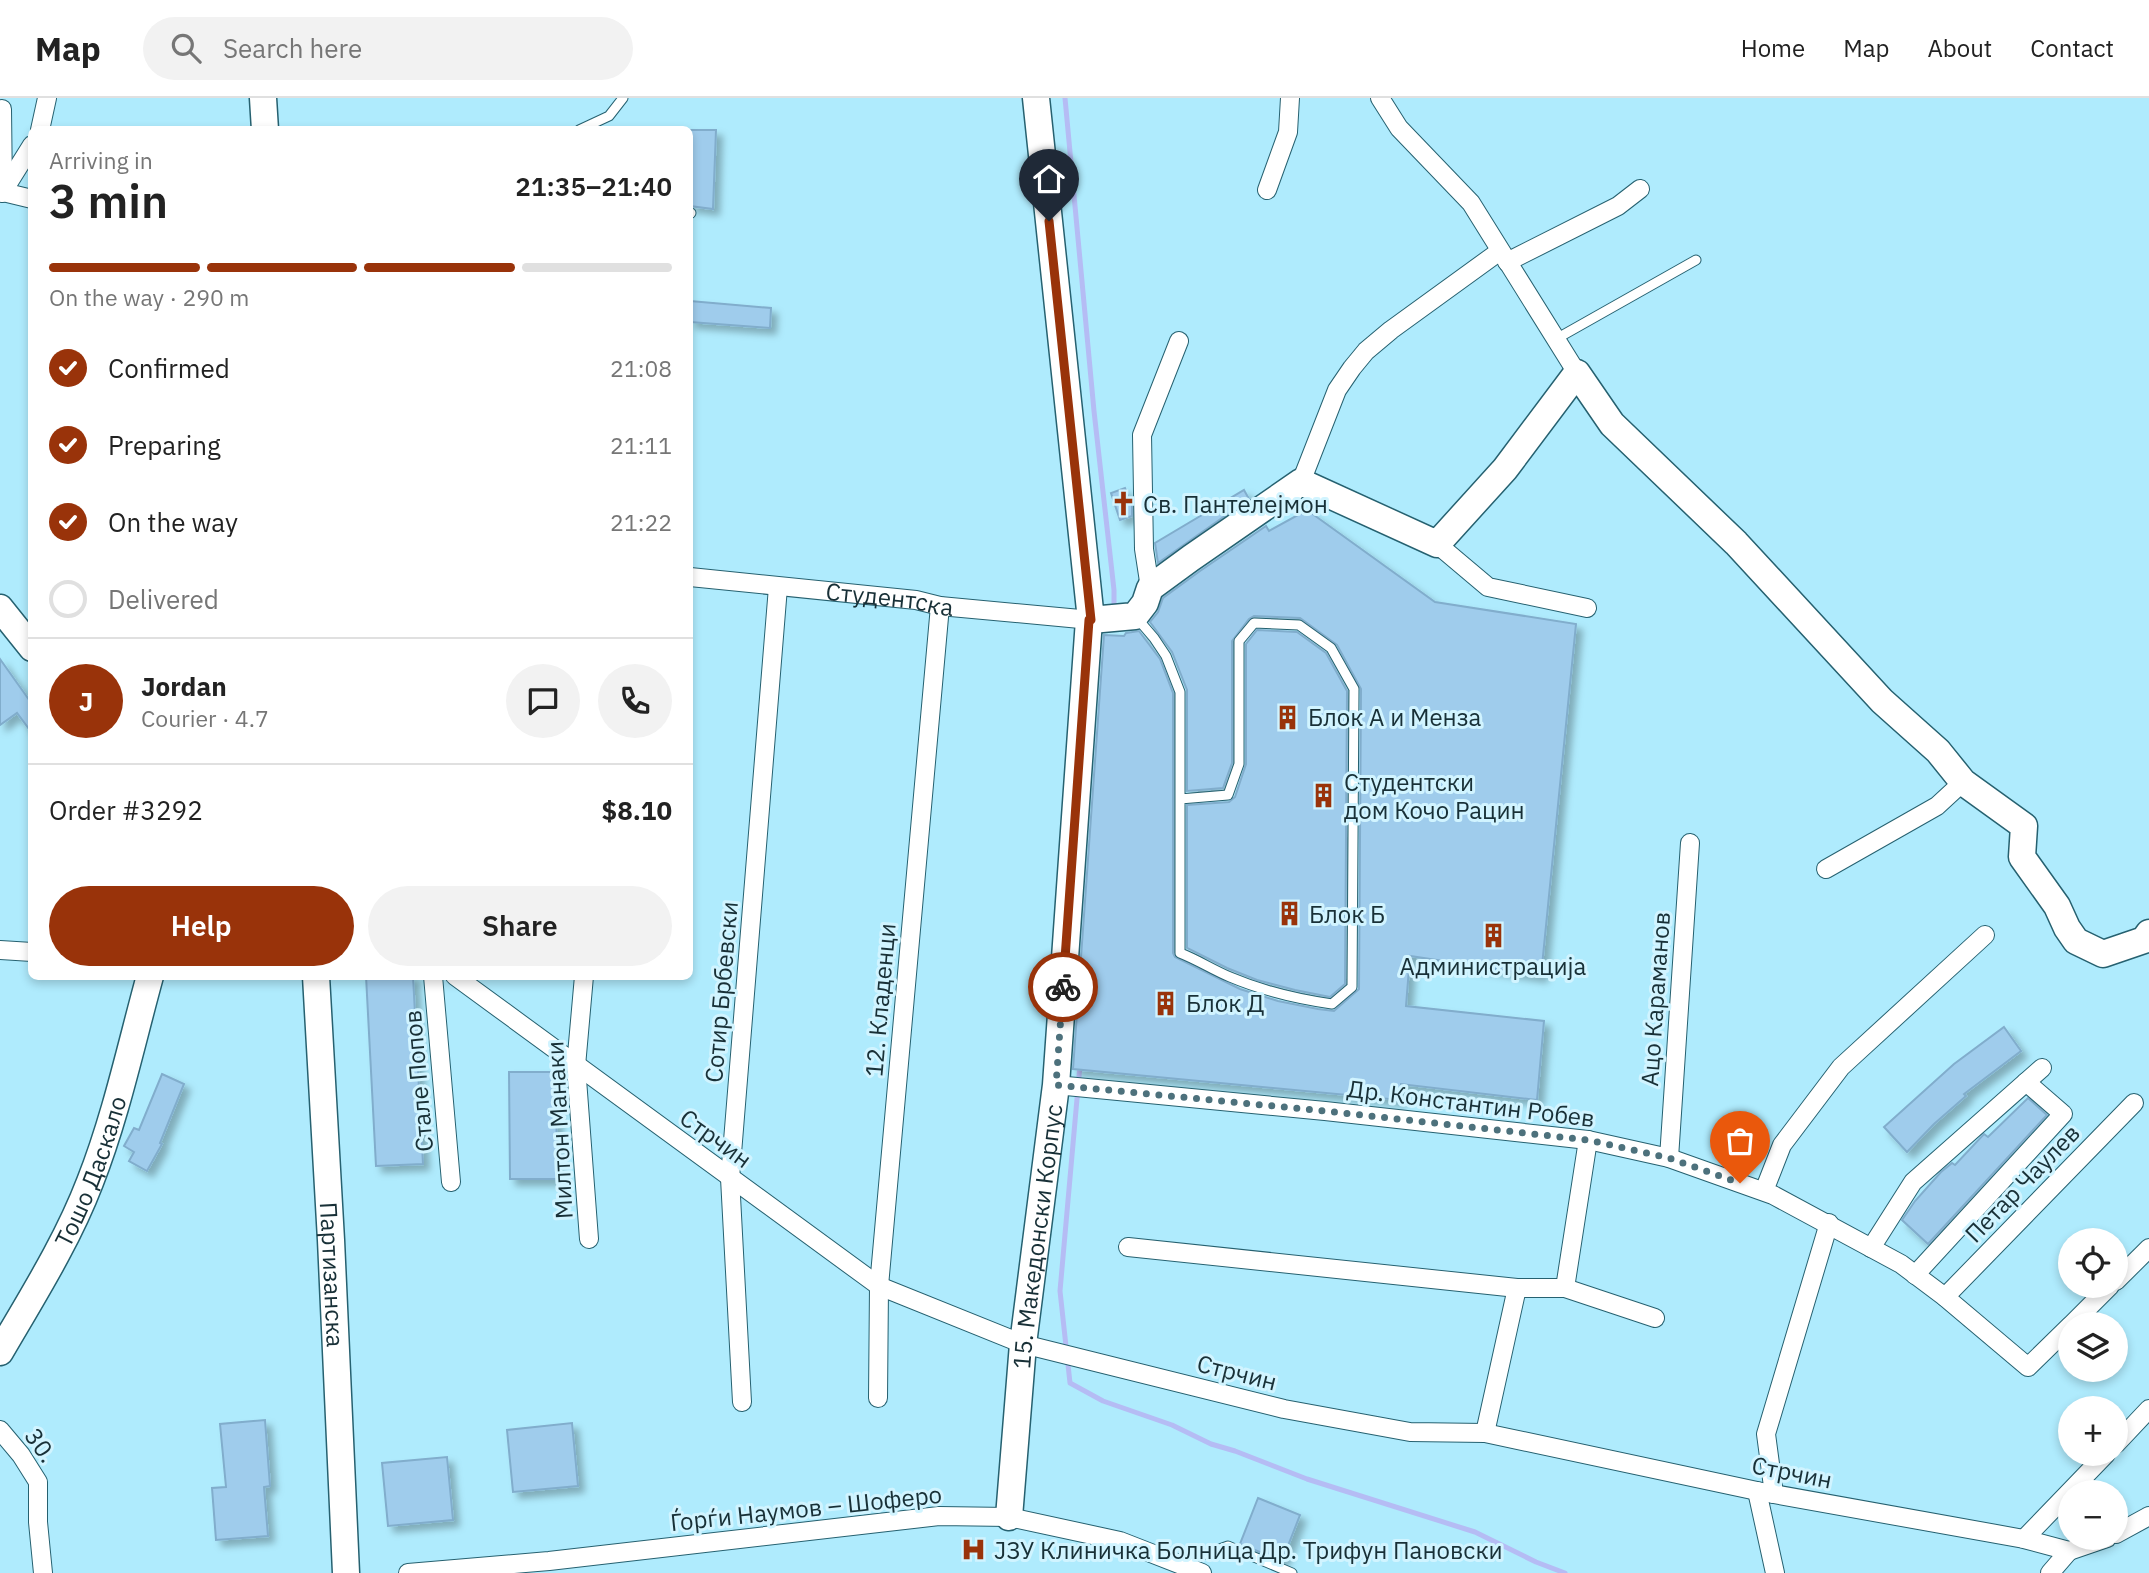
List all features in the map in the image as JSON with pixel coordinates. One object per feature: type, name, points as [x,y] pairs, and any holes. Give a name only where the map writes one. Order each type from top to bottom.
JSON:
[{"type":"street","points":[[41,126],[47,98]]},
{"type":"street","points":[[263,98],[265,126]]},
{"type":"street","points":[[1036,98],[1090,620],[1134,616],[1144,603],[1150,588],[1144,550],[1142,435],[1179,341]]},
{"type":"street","points":[[1267,190],[1288,132],[1290,98]]},
{"type":"street","points":[[1380,98],[1399,128],[1471,203],[1612,424],[1736,542],[1882,701],[1938,751],[1963,782],[2024,826],[2022,856],[2057,906],[2076,941],[2103,954],[2144,940],[2149,933]]},
{"type":"street","points":[[1,194],[2,109]]},
{"type":"street","points":[[1,194],[28,151]]},
{"type":"street","points":[[1150,588],[1301,482],[1337,390],[1366,351],[1391,330],[1504,256],[1618,206],[1640,189]]},
{"type":"street","points":[[1,194],[28,198]]},
{"type":"street","points":[[1437,544],[1505,469],[1577,373]]},
{"type":"street","points":[[1301,482],[1437,544],[1488,587],[1587,608]]},
{"type":"street","name":"Студентска","points":[[693,577],[916,600],[940,606],[1090,620]]},
{"type":"street","name":"Сотир Брбевски","points":[[742,1402],[730,1178],[778,587]]},
{"type":"street","name":"12. Кладенци","points":[[878,1398],[879,1286],[940,606]]},
{"type":"street","points":[[0,608],[28,643]]},
{"type":"street","name":"15. Македонски Корпус","points":[[1009,1517],[1023,1344],[1056,1085],[1090,620]]},
{"type":"street","points":[[1826,869],[1937,806],[1963,782]]},
{"type":"street","name":"Ацо Караманов","points":[[1669,1158],[1689,843]]},
{"type":"street","points":[[1764,1191],[1782,1146],[1841,1067],[1985,935]]},
{"type":"street","points":[[0,950],[28,952]]},
{"type":"street","name":"Тошо Даскало","points":[[0,1352],[60,1250],[90,1182],[113,1112],[149,980]]},
{"type":"street","name":"Партизанска","points":[[316,980],[346,1573]]},
{"type":"street","name":"Стале Попов","points":[[433,980],[451,1182]]},
{"type":"street","name":"Стрчин","points":[[460,980],[879,1286],[1023,1344],[1284,1409],[1410,1432],[1485,1433],[1766,1492],[2024,1539],[2070,1551]]},
{"type":"street","name":"Милтон Манаки","points":[[584,980],[576,1066],[589,1239]]},
{"type":"street","points":[[1871,1248],[1913,1182],[2042,1068]]},
{"type":"street","name":"Петар Чаулев","points":[[1915,1275],[2063,1114],[2026,1082]]},
{"type":"street","name":"Др. Константин Робев","points":[[1056,1085],[1588,1140],[1669,1158],[1764,1191],[1829,1223],[1901,1264],[2028,1367],[2058,1338]]},
{"type":"street","name":"Петар Чаулев","points":[[1945,1297],[2134,1103]]},
{"type":"street","points":[[1565,1288],[1588,1140]]},
{"type":"street","points":[[1775,1573],[1766,1492],[1766,1434],[1829,1223]]},
{"type":"street","points":[[1128,1247],[1517,1288],[1565,1288],[1655,1318]]},
{"type":"street","points":[[2128,1269],[2149,1248]]},
{"type":"street","points":[[1485,1433],[1517,1288]]},
{"type":"street","points":[[2084,1312],[2098,1298]]},
{"type":"street","points":[[2128,1431],[2149,1409]]},
{"type":"street","name":"30.","points":[[0,1430],[21,1455],[38,1482],[38,1522],[43,1573]]},
{"type":"street","points":[[2024,1539],[2094,1466]]},
{"type":"street","name":"Ѓорѓи Наумов – Шоферо","points":[[408,1573],[551,1567],[939,1516],[1009,1517],[1121,1541],[1202,1573]]},
{"type":"street","points":[[2128,1527],[2149,1516]]},
{"type":"street","points":[[2050,1573],[2073,1550]]},
{"type":"lane","points":[[588,126],[609,116],[623,98]]},
{"type":"lane","points":[[1556,339],[1696,260]]},
{"type":"lane","points":[[1134,616],[1167,656],[1180,692],[1180,799],[1180,953],[1200,960],[1229,977],[1293,999],[1332,1004],[1352,987],[1354,689],[1331,648],[1299,625],[1254,623],[1239,641],[1239,764],[1228,795],[1180,799]]},
{"type":"lane","points":[[1176,1564],[1228,1546],[1292,1573]]},
{"type":"building","points":[[693,130],[716,130],[713,209],[693,206]]},
{"type":"building","points":[[693,301],[771,308],[770,328],[693,322]]},
{"type":"building","name":"Св. Пантелејмон","points":[[1125,488],[1132,506],[1132,516],[1120,520],[1111,493]]},
{"type":"building","points":[[1244,490],[1249,499],[1158,563],[1155,543]]},
{"type":"building","name":"Студентски дом Кочо Рацин","points":[[1307,510],[1435,602],[1576,624],[1541,976],[1410,956],[1406,1006],[1544,1021],[1537,1100],[1401,1084],[1400,1100],[1073,1069],[1104,635],[1124,636],[1126,633],[1139,631],[1160,659],[1173,693],[1175,957],[1240,989],[1278,1001],[1318,1009],[1334,1011],[1359,989],[1361,689],[1337,645],[1300,618],[1254,616],[1249,619],[1232,641],[1232,763],[1223,788],[1187,791],[1187,690],[1172,652],[1150,622],[1158,612],[1163,598],[1200,571],[1266,526],[1269,531]]},
{"type":"building","points":[[1257,630],[1297,632],[1326,653],[1347,691],[1345,984],[1330,997],[1257,980],[1187,948],[1187,805],[1229,802],[1235,797],[1246,764],[1246,644]]},
{"type":"building","points":[[0,659],[28,698],[28,728],[17,713],[0,725]]},
{"type":"building","points":[[366,980],[413,980],[423,1164],[376,1166]]},
{"type":"building","points":[[2004,1027],[2021,1051],[1964,1094],[1966,1096],[1907,1152],[1884,1127],[1954,1064]]},
{"type":"building","points":[[509,1072],[556,1072],[557,1179],[510,1179]]},
{"type":"building","points":[[162,1074],[184,1084],[160,1143],[162,1144],[147,1171],[129,1161],[134,1152],[124,1146],[134,1128],[139,1130]]},
{"type":"building","points":[[2028,1098],[2047,1115],[1928,1244],[1902,1220],[1915,1201],[1941,1172],[1952,1163],[1955,1165],[1984,1134],[1988,1137]]},
{"type":"building","points":[[265,1420],[270,1486],[264,1487],[268,1536],[216,1540],[212,1488],[226,1487],[220,1424]]},
{"type":"building","points":[[572,1423],[578,1486],[513,1492],[507,1430]]},
{"type":"building","points":[[447,1457],[453,1520],[388,1526],[382,1463]]},
{"type":"building","points":[[1258,1498],[1300,1515],[1282,1561],[1240,1544]]},
{"type":"waterway","points":[[1065,98],[1114,612]]},
{"type":"waterway","points":[[1080,1065],[1060,1291],[1070,1383],[1103,1401],[1172,1425],[1211,1444],[1307,1479],[1475,1532],[1565,1573]]},
{"type":"way so far","points":[[1063,987],[1056,1085],[1588,1140],[1669,1158],[1740,1183]]},
{"type":"place","name":"Св. Пантелејмон","points":[[1123,504]]},
{"type":"place","name":"Блок А и Менза","points":[[1288,717]]},
{"type":"place","name":"Студентски дом Кочо Рацин","points":[[1324,796]]},
{"type":"place","name":"Блок Б","points":[[1289,914]]},
{"type":"place","name":"Администрација","points":[[1493,935]]},
{"type":"place","name":"Блок Д","points":[[1166,1003]]},
{"type":"place","name":"ЈЗУ Клиничка Болница Др. Трифун Пановски","points":[[974,1550]]},
{"type":"route","points":[[1049,221],[1091,620],[1063,987]]}]
